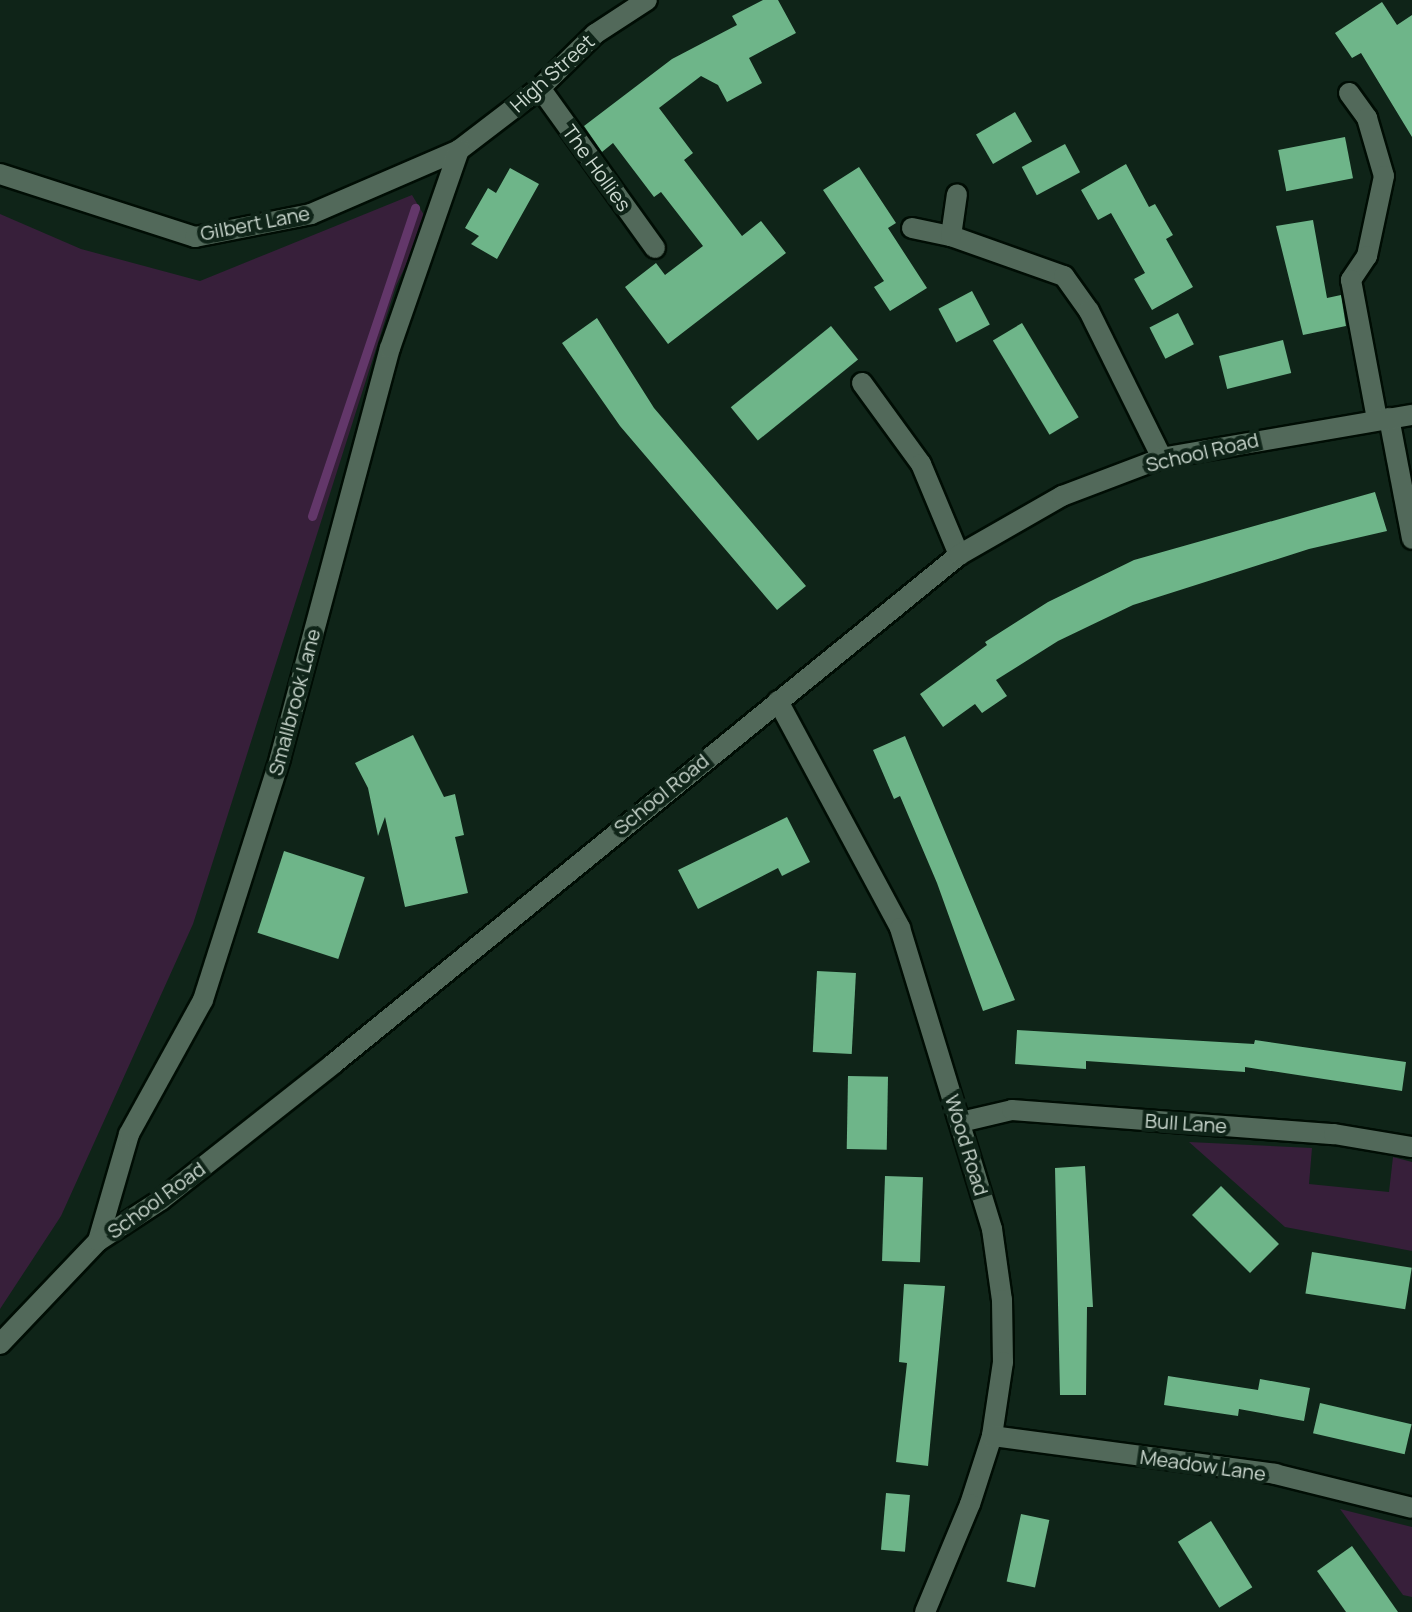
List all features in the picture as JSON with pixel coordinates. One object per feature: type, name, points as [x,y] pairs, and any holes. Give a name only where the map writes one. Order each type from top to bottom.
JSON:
[{"type":"street","name":"High Street","points":[[459,150],[540,88],[595,34],[647,0]]},
{"type":"street","name":"The Hollies","points":[[540,88],[655,248]]},
{"type":"street","points":[[1349,93],[1367,118],[1384,176],[1367,256],[1351,280],[1412,539]]},
{"type":"street","name":"Gilbert Lane","points":[[0,174],[195,237],[311,214],[459,150]]},
{"type":"street","name":"Smallbrook Lane","points":[[98,1241],[129,1134],[203,1000],[280,758],[390,348],[459,150]]},
{"type":"street","points":[[951,236],[957,194]]},
{"type":"street","points":[[912,228],[951,236],[1064,276],[1089,311],[1162,458]]},
{"type":"street","points":[[862,383],[921,464],[959,555]]},
{"type":"street","name":"School Road","points":[[0,1344],[98,1241],[186,1181],[959,555],[1062,496],[1162,458],[1412,415]]},
{"type":"street","name":"Wood Road","points":[[778,701],[900,928],[992,1229],[1002,1300],[1003,1362],[992,1436],[925,1612]]},
{"type":"street","name":"Bull Lane","points":[[961,1122],[1012,1110],[1334,1134],[1412,1147]]},
{"type":"street","name":"Meadow Lane","points":[[992,1436],[1275,1474],[1412,1508]]},
{"type":"shaded area","points":[[412,195],[427,220],[396,286],[193,924],[61,1216],[0,1309],[0,214],[81,249],[200,281]]},
{"type":"shaded area","points":[[1189,1142],[1312,1148],[1309,1184],[1389,1192],[1393,1157],[1412,1162],[1412,1251],[1285,1227]]},
{"type":"shaded area","points":[[1340,1509],[1412,1527],[1412,1597],[1403,1595]]},
{"type":"building","points":[[763,0],[778,0],[796,33],[749,58],[762,83],[727,102],[718,85],[701,76],[659,108],[693,153],[684,160],[742,236],[761,221],[786,253],[668,344],[625,287],[656,263],[665,275],[703,246],[661,192],[654,197],[613,143],[602,152],[584,126],[672,59],[737,25],[732,16]]},
{"type":"building","points":[[1382,2],[1397,25],[1412,15],[1412,137],[1361,53],[1352,58],[1335,33]]},
{"type":"building","points":[[1015,112],[1032,141],[993,164],[976,134]]},
{"type":"building","points":[[1345,137],[1353,178],[1286,191],[1278,150]]},
{"type":"building","points":[[1065,144],[1080,172],[1037,195],[1022,167]]},
{"type":"building","points":[[1126,164],[1149,207],[1155,204],[1173,235],[1166,239],[1193,287],[1152,310],[1134,279],[1145,273],[1111,213],[1098,220],[1081,190]]},
{"type":"building","points":[[859,167],[896,223],[888,228],[927,288],[890,311],[874,287],[884,281],[823,190]]},
{"type":"building","points":[[510,168],[539,184],[497,259],[471,244],[479,236],[465,228],[488,188],[496,193]]},
{"type":"building","points":[[1313,220],[1327,298],[1341,295],[1346,326],[1303,335],[1276,226]]},
{"type":"building","points":[[972,291],[990,325],[956,342],[938,309]]},
{"type":"building","points":[[1178,313],[1194,344],[1165,359],[1149,328]]},
{"type":"building","points":[[597,318],[654,408],[806,586],[777,610],[620,426],[562,343]]},
{"type":"building","points":[[1022,323],[1079,417],[1050,435],[993,341]]},
{"type":"building","points":[[831,326],[858,359],[758,441],[731,407]]},
{"type":"building","points":[[1283,340],[1291,373],[1227,389],[1219,356]]},
{"type":"building","points":[[1375,492],[1387,531],[1309,549],[1133,605],[1058,641],[996,680],[1007,696],[982,713],[975,704],[943,727],[920,694],[987,645],[985,642],[1048,602],[1134,560]]},
{"type":"building","points":[[413,735],[444,797],[455,794],[464,835],[455,837],[468,893],[405,907],[385,817],[378,836],[368,788],[355,763]]},
{"type":"building","points":[[905,736],[1015,1000],[983,1011],[937,883],[900,796],[894,799],[873,750]]},
{"type":"building","points":[[787,817],[810,862],[782,876],[778,868],[698,909],[678,870]]},
{"type":"building","points":[[284,851],[365,877],[338,959],[257,933]]},
{"type":"building","points":[[817,971],[856,973],[852,1054],[813,1052]]},
{"type":"building","points":[[1017,1030],[1254,1044],[1255,1040],[1406,1062],[1402,1091],[1245,1067],[1245,1072],[1086,1061],[1086,1069],[1015,1064]]},
{"type":"building","points":[[848,1076],[888,1077],[887,1150],[847,1149]]},
{"type":"building","points":[[1085,1166],[1093,1307],[1087,1307],[1086,1395],[1060,1395],[1055,1168]]},
{"type":"building","points":[[885,1176],[923,1177],[920,1262],[882,1261]]},
{"type":"building","points":[[1221,1186],[1279,1244],[1250,1273],[1192,1215]]},
{"type":"building","points":[[1312,1252],[1412,1268],[1405,1309],[1305,1293]]},
{"type":"building","points":[[904,1284],[945,1286],[928,1466],[896,1462],[907,1363],[899,1362]]},
{"type":"building","points":[[1168,1376],[1258,1390],[1260,1379],[1310,1388],[1304,1421],[1239,1409],[1238,1416],[1164,1405]]},
{"type":"building","points":[[1320,1403],[1412,1424],[1405,1454],[1313,1433]]},
{"type":"building","points":[[886,1493],[910,1495],[905,1552],[881,1550]]},
{"type":"building","points":[[1021,1514],[1049,1520],[1035,1588],[1007,1581]]},
{"type":"building","points":[[1211,1521],[1252,1587],[1219,1608],[1178,1542]]},
{"type":"building","points":[[1352,1546],[1398,1612],[1346,1612],[1317,1571]]},
{"type":"waterway","points":[[312,516],[415,208]]}]
